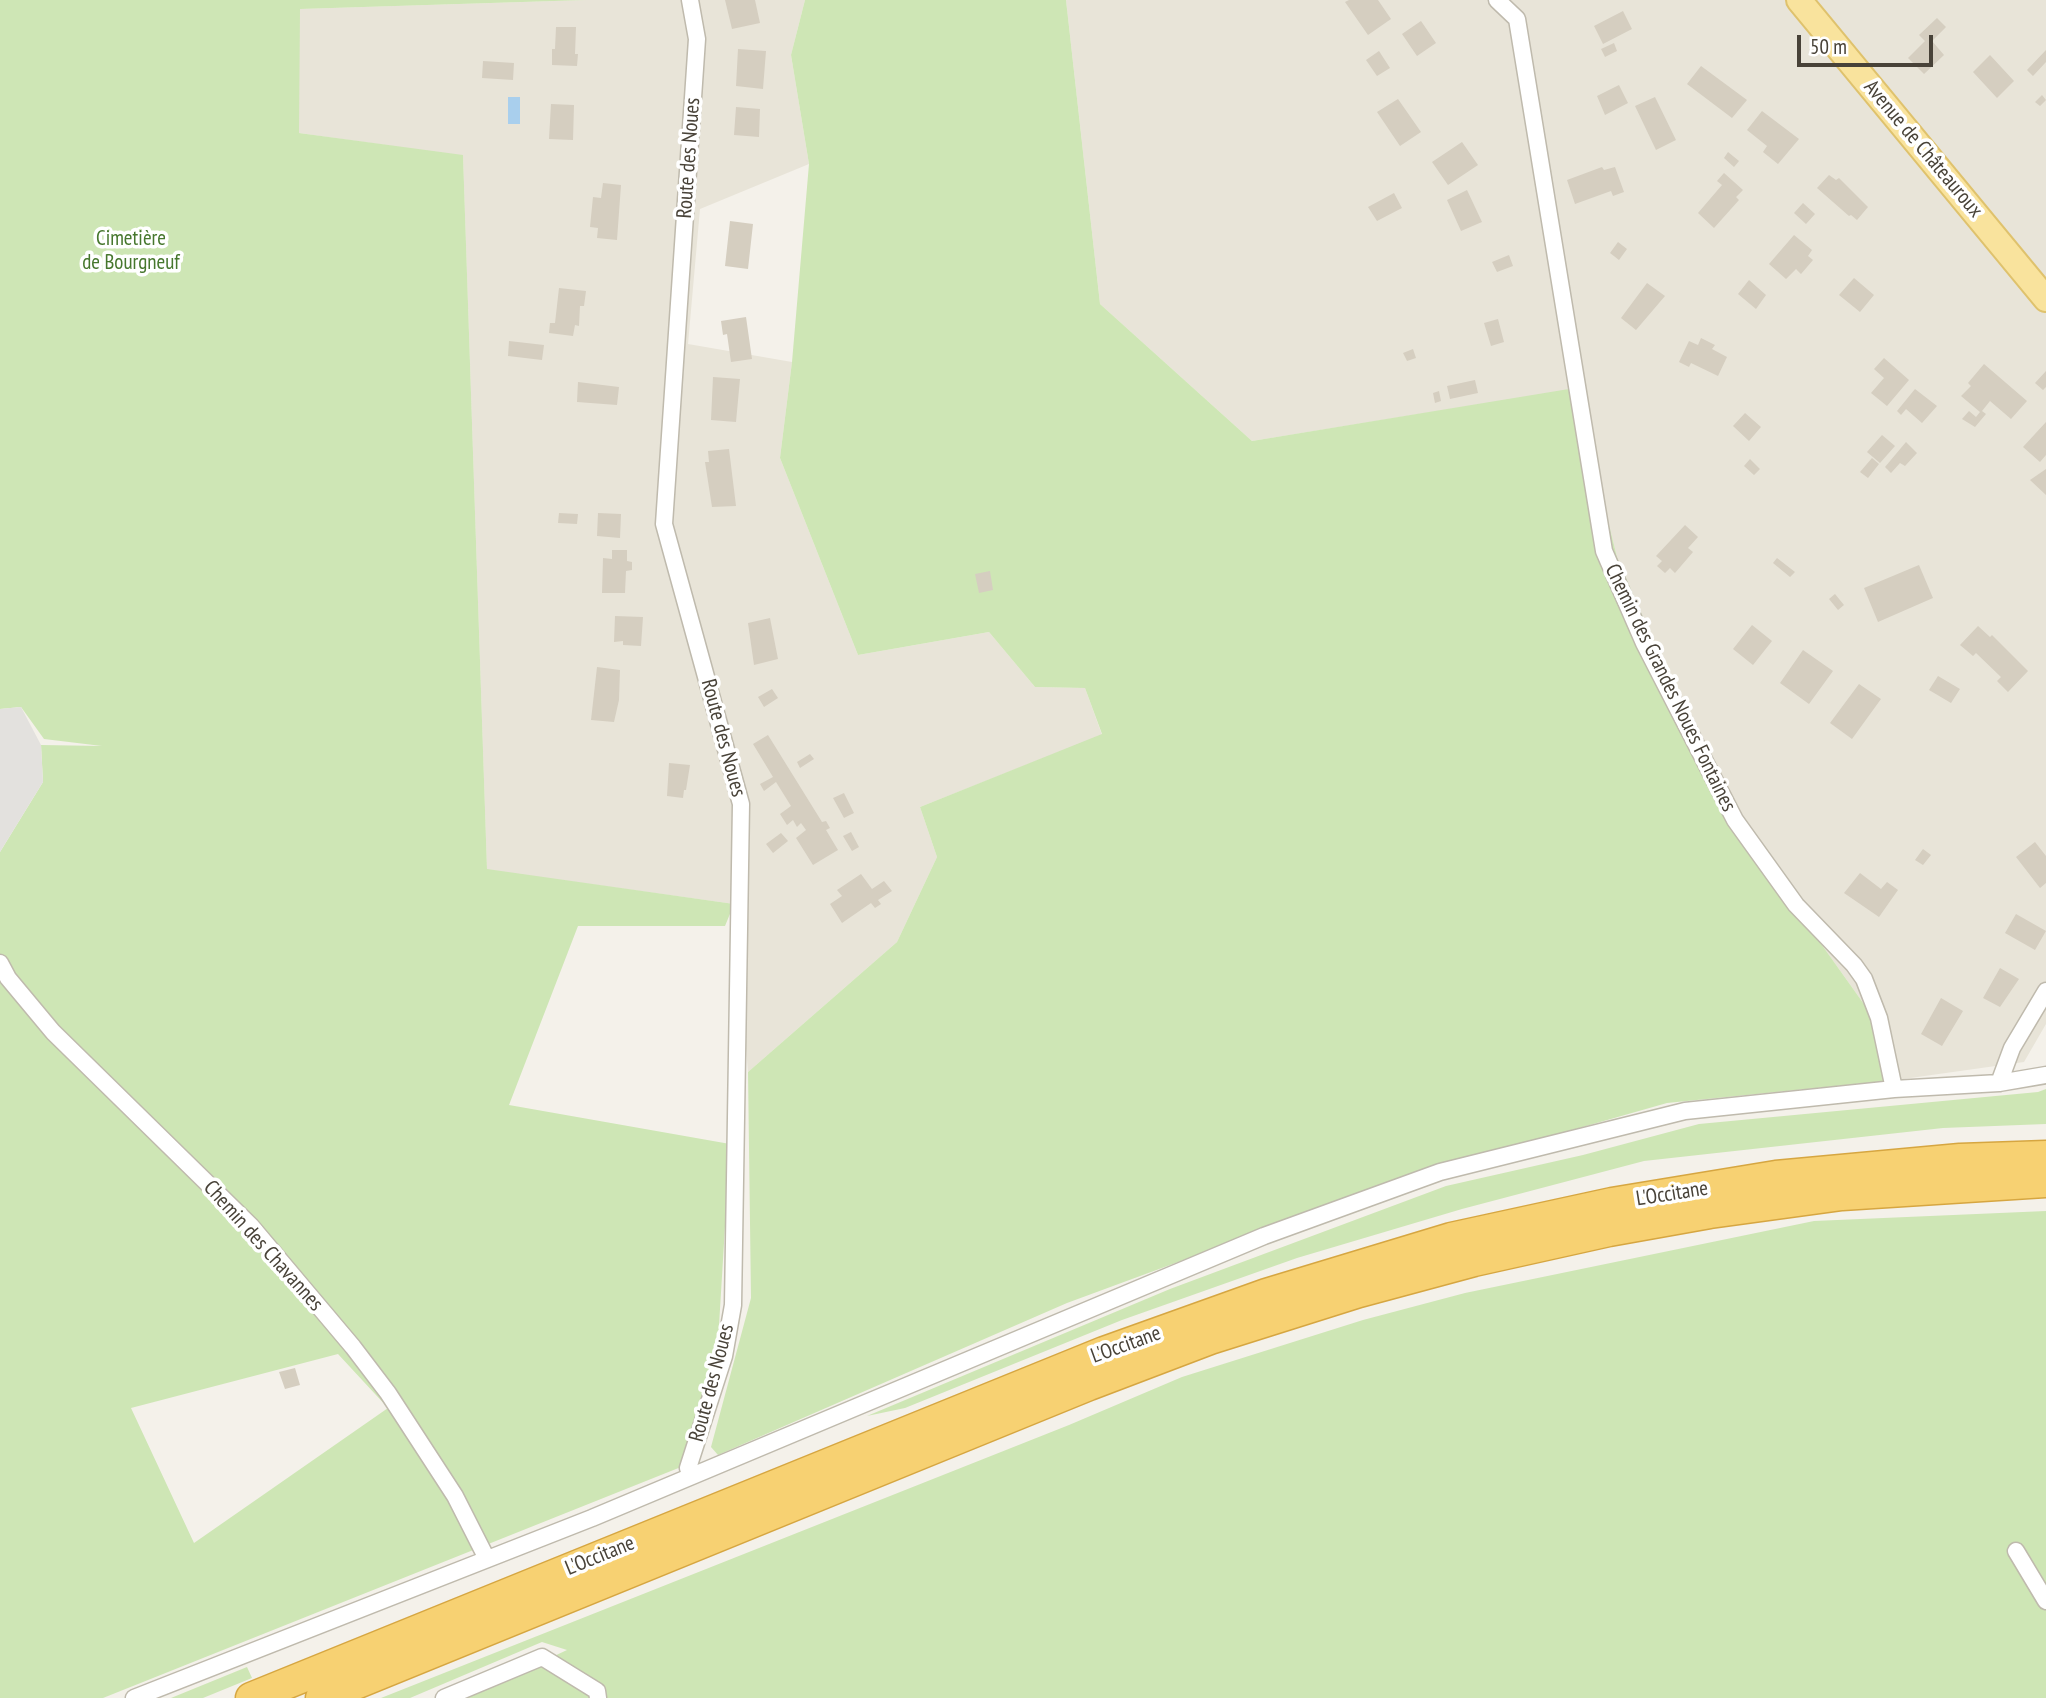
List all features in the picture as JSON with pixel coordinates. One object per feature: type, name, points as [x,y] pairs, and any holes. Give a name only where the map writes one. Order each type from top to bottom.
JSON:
[{"type":"highway","points":[[1960,1159],[1997,1144],[2046,1140]]},
{"type":"highway","name":"L'Occitane","points":[[251,1698],[1104,1352],[1266,1294],[1451,1238],[1612,1203],[1776,1177],[1960,1159],[2046,1156]]},
{"type":"highway","name":"L'Occitane","points":[[321,1698],[1090,1385],[1210,1339],[1359,1292],[1474,1261],[1608,1231],[1710,1213],[1842,1195],[2046,1182]]},
{"type":"main road","name":"Avenue de Châteauroux","points":[[1799,0],[2046,299]]},
{"type":"street","name":"Route des Noues","points":[[690,0],[697,39],[664,524],[741,804],[733,1305],[724,1356],[688,1468],[691,1475]]},
{"type":"street","name":"Chemin des Grandes Noues Fontaines","points":[[1497,0],[1517,19],[1604,551],[1644,643],[1735,820],[1796,905],[1854,965],[1864,979],[1879,1018],[1894,1089]]},
{"type":"street","name":"Chemin des Chavannes","points":[[0,963],[8,978],[53,1032],[251,1227],[353,1347],[388,1393],[455,1496],[486,1559]]},
{"type":"street","points":[[1999,1083],[2012,1048],[2046,991]]},
{"type":"street","points":[[134,1698],[592,1518],[1264,1236],[1440,1172],[1685,1111],[1894,1089],[1999,1083],[2046,1074]]},
{"type":"street","points":[[2016,1551],[2046,1601]]},
{"type":"street","points":[[444,1698],[542,1657],[598,1695]]},
{"type":"shaded area","points":[[586,0],[805,0],[791,55],[809,164],[700,209],[688,344],[792,362],[780,458],[858,655],[989,632],[1035,687],[1085,688],[1102,735],[920,807],[937,857],[897,942],[748,1072],[734,904],[487,870],[463,156],[299,133],[299,9]]},
{"type":"shaded area","points":[[1066,0],[2046,0],[2046,1024],[2024,1062],[1896,1080],[1866,1007],[1728,813],[1617,557],[1575,389],[1252,441],[1100,304]]},
{"type":"shaded area","points":[[21,707],[41,745],[43,782],[0,852],[0,709]]},
{"type":"green space","name":"Cimetière de Bourgneuf","points":[[0,0],[586,0],[300,9],[299,133],[463,155],[487,869],[734,904],[725,926],[578,926],[509,1105],[730,1144],[718,1342],[681,1467],[103,1698],[0,1698],[0,852],[43,782],[41,745],[102,746],[44,739],[21,707],[0,709]],"holes":[[[338,1354],[388,1408],[194,1543],[131,1408]]]},
{"type":"green space","points":[[805,0],[1066,0],[1100,304],[1252,441],[1575,388],[1617,557],[1728,813],[1866,1007],[1896,1080],[1667,1103],[1414,1175],[1067,1303],[718,1455],[711,1447],[751,1298],[748,1072],[897,942],[937,857],[920,807],[1102,734],[1085,688],[1035,687],[989,632],[858,655],[780,458],[792,362],[809,164],[791,55]]},
{"type":"green space","points":[[2046,1089],[2046,1124],[1943,1128],[1644,1161],[1462,1209],[1297,1258],[1122,1320],[905,1408],[867,1416],[1170,1289],[1446,1186],[1583,1155],[1699,1124],[2038,1092]]},
{"type":"green space","points":[[2046,1211],[2046,1698],[465,1698],[567,1650],[542,1642],[410,1698],[381,1698],[1069,1425],[1182,1377],[1363,1320],[1465,1293],[1814,1221]]},
{"type":"green space","points":[[247,1667],[252,1678],[203,1698],[171,1698]]},
{"type":"water","points":[[508,97],[520,97],[520,124],[508,124]]},
{"type":"building","points":[[725,0],[755,0],[760,23],[732,29]]},
{"type":"building","points":[[1378,0],[1391,19],[1368,35],[1345,2]]},
{"type":"building","points":[[1623,11],[1632,29],[1603,44],[1594,26]]},
{"type":"building","points":[[1937,18],[1946,27],[1932,41],[1944,55],[1924,74],[1908,58],[1925,41],[1919,35]]},
{"type":"building","points":[[1421,21],[1436,43],[1417,56],[1402,34]]},
{"type":"building","points":[[556,27],[576,27],[577,66],[552,65]]},
{"type":"building","points":[[1614,43],[1617,51],[1605,57],[1601,49]]},
{"type":"building","points":[[738,49],[766,51],[763,89],[736,86]]},
{"type":"building","points":[[2046,50],[2046,62],[2033,76],[2027,70]]},
{"type":"building","points":[[1379,51],[1390,68],[1377,76],[1366,60]]},
{"type":"building","points":[[1990,55],[2014,81],[1997,98],[1973,72]]},
{"type":"building","points":[[483,61],[514,63],[513,80],[482,78]]},
{"type":"building","points":[[1701,66],[1747,100],[1732,118],[1687,84]]},
{"type":"building","points":[[1619,85],[1628,103],[1605,115],[1597,96]]},
{"type":"building","points":[[2042,95],[2046,100],[2040,106],[2035,102]]},
{"type":"building","points":[[1655,97],[1676,140],[1656,150],[1635,106]]},
{"type":"building","points":[[1398,99],[1421,132],[1400,146],[1377,112]]},
{"type":"building","points":[[551,104],[574,105],[573,140],[549,139]]},
{"type":"building","points":[[736,107],[760,109],[759,137],[734,135]]},
{"type":"building","points":[[1762,111],[1799,139],[1778,164],[1763,152],[1767,146],[1747,130]]},
{"type":"building","points":[[1462,142],[1478,165],[1448,185],[1432,162]]},
{"type":"building","points":[[1728,152],[1739,161],[1734,167],[1724,158]]},
{"type":"building","points":[[1602,167],[1604,170],[1615,167],[1624,192],[1613,196],[1611,191],[1575,204],[1567,180]]},
{"type":"building","points":[[1724,173],[1743,190],[1736,197],[1739,200],[1714,228],[1698,213],[1722,185],[1717,181]]},
{"type":"building","points":[[1829,175],[1836,180],[1839,178],[1868,207],[1857,220],[1817,188]]},
{"type":"building","points":[[603,183],[621,185],[617,240],[597,238],[598,228],[590,227],[593,197],[601,198]]},
{"type":"building","points":[[1467,190],[1482,222],[1461,231],[1447,200]]},
{"type":"building","points":[[1394,193],[1402,208],[1377,221],[1368,207]]},
{"type":"building","points":[[1803,203],[1815,214],[1806,224],[1794,213]]},
{"type":"building","points":[[730,221],[753,224],[748,269],[725,266]]},
{"type":"building","points":[[1794,235],[1812,250],[1808,256],[1813,260],[1801,274],[1796,269],[1786,279],[1769,264]]},
{"type":"building","points":[[1618,242],[1627,249],[1619,260],[1610,253]]},
{"type":"building","points":[[1509,255],[1513,266],[1497,272],[1492,262]]},
{"type":"building","points":[[1854,278],[1874,295],[1860,312],[1839,295]]},
{"type":"building","points":[[1749,280],[1766,295],[1756,309],[1738,294]]},
{"type":"building","points":[[1647,283],[1665,296],[1636,330],[1621,318]]},
{"type":"building","points":[[559,288],[586,291],[584,306],[580,306],[579,326],[575,325],[573,336],[549,333],[550,323],[555,323]]},
{"type":"building","points":[[746,317],[752,359],[731,362],[727,334],[723,335],[721,321]]},
{"type":"building","points":[[1498,319],[1504,342],[1491,346],[1484,323]]},
{"type":"building","points":[[1701,338],[1715,345],[1712,349],[1727,357],[1718,376],[1691,363],[1689,367],[1679,362],[1689,341],[1698,345]]},
{"type":"building","points":[[509,341],[544,345],[542,360],[508,356]]},
{"type":"building","points":[[1413,349],[1416,358],[1407,361],[1403,353]]},
{"type":"building","points":[[1884,358],[1909,380],[1887,406],[1871,393],[1884,378],[1874,369]]},
{"type":"building","points":[[1984,364],[2027,401],[2011,419],[1990,401],[1982,411],[1986,414],[1975,427],[1962,419],[1969,411],[1976,417],[1980,412],[1961,396],[1971,386],[1968,383]]},
{"type":"building","points":[[2046,371],[2046,387],[2043,390],[2035,383]]},
{"type":"building","points":[[713,377],[740,379],[736,422],[711,420]]},
{"type":"building","points":[[1475,380],[1478,393],[1450,399],[1447,386]]},
{"type":"building","points":[[578,382],[619,387],[617,405],[577,402]]},
{"type":"building","points":[[1915,389],[1937,406],[1922,423],[1906,409],[1901,415],[1897,411]]},
{"type":"building","points":[[1439,391],[1441,401],[1435,403],[1433,393]]},
{"type":"building","points":[[1745,413],[1761,427],[1749,441],[1733,426]]},
{"type":"building","points":[[2046,422],[2046,455],[2040,462],[2023,447]]},
{"type":"building","points":[[1882,435],[1895,446],[1880,463],[1867,452]]},
{"type":"building","points":[[1906,442],[1917,453],[1905,466],[1900,463],[1891,473],[1885,467]]},
{"type":"building","points":[[729,449],[736,506],[712,507],[705,462],[709,462],[708,451]]},
{"type":"building","points":[[1872,458],[1879,464],[1868,478],[1860,472]]},
{"type":"building","points":[[1750,459],[1760,469],[1754,475],[1744,466]]},
{"type":"building","points":[[2046,469],[2046,495],[2030,480]]},
{"type":"building","points":[[559,513],[578,514],[577,524],[558,523]]},
{"type":"building","points":[[598,513],[621,514],[620,538],[597,536]]},
{"type":"building","points":[[1685,525],[1698,537],[1688,548],[1693,552],[1675,573],[1670,568],[1665,573],[1657,566],[1662,561],[1656,556]]},
{"type":"building","points":[[612,550],[627,550],[627,561],[632,562],[632,570],[626,571],[625,593],[602,593],[603,558],[612,559]]},
{"type":"building","points":[[1777,558],[1795,572],[1790,577],[1773,563]]},
{"type":"building","points":[[1919,565],[1933,598],[1878,622],[1864,588]]},
{"type":"building","points":[[990,571],[993,590],[979,593],[975,574]]},
{"type":"building","points":[[1835,594],[1844,605],[1838,610],[1829,599]]},
{"type":"building","points":[[615,616],[643,617],[641,646],[623,645],[623,641],[614,642]]},
{"type":"building","points":[[770,618],[778,659],[754,665],[748,623]]},
{"type":"building","points":[[1752,625],[1772,641],[1753,665],[1733,649]]},
{"type":"building","points":[[1978,626],[1990,637],[1992,635],[2028,671],[2008,692],[1997,681],[2001,677],[1976,653],[1973,656],[1960,645]]},
{"type":"building","points":[[1803,650],[1833,671],[1809,704],[1780,683]]},
{"type":"building","points":[[597,667],[620,670],[619,700],[614,722],[591,720]]},
{"type":"building","points":[[1938,676],[1960,689],[1951,703],[1929,690]]},
{"type":"building","points":[[1859,684],[1881,699],[1852,739],[1830,723]]},
{"type":"building","points":[[772,689],[778,698],[764,707],[758,697]]},
{"type":"building","points":[[768,735],[822,822],[826,821],[830,828],[826,830],[838,850],[813,865],[796,838],[806,830],[801,823],[797,827],[793,820],[787,825],[780,814],[791,806],[776,782],[764,791],[760,784],[773,777],[753,744]]},
{"type":"building","points":[[810,754],[814,759],[800,768],[797,762]]},
{"type":"building","points":[[669,763],[690,765],[683,798],[667,796]]},
{"type":"building","points":[[844,793],[854,813],[844,818],[833,798]]},
{"type":"building","points":[[851,832],[859,847],[852,851],[843,836]]},
{"type":"building","points":[[781,833],[788,841],[773,853],[766,844]]},
{"type":"building","points":[[2035,842],[2046,856],[2046,883],[2040,888],[2016,857]]},
{"type":"building","points":[[1923,849],[1931,855],[1923,865],[1915,860]]},
{"type":"building","points":[[1860,873],[1881,889],[1887,882],[1898,890],[1879,917],[1844,893]]},
{"type":"building","points":[[861,874],[872,889],[884,881],[892,891],[878,900],[881,904],[875,908],[871,903],[842,923],[830,904],[842,896],[837,890]]},
{"type":"building","points":[[2016,914],[2046,931],[2035,950],[2005,933]]},
{"type":"building","points":[[2000,968],[2019,979],[2000,1007],[1983,998]]},
{"type":"building","points":[[1941,998],[1963,1011],[1942,1046],[1921,1034]]},
{"type":"building","points":[[295,1368],[300,1385],[285,1389],[279,1372]]}]
